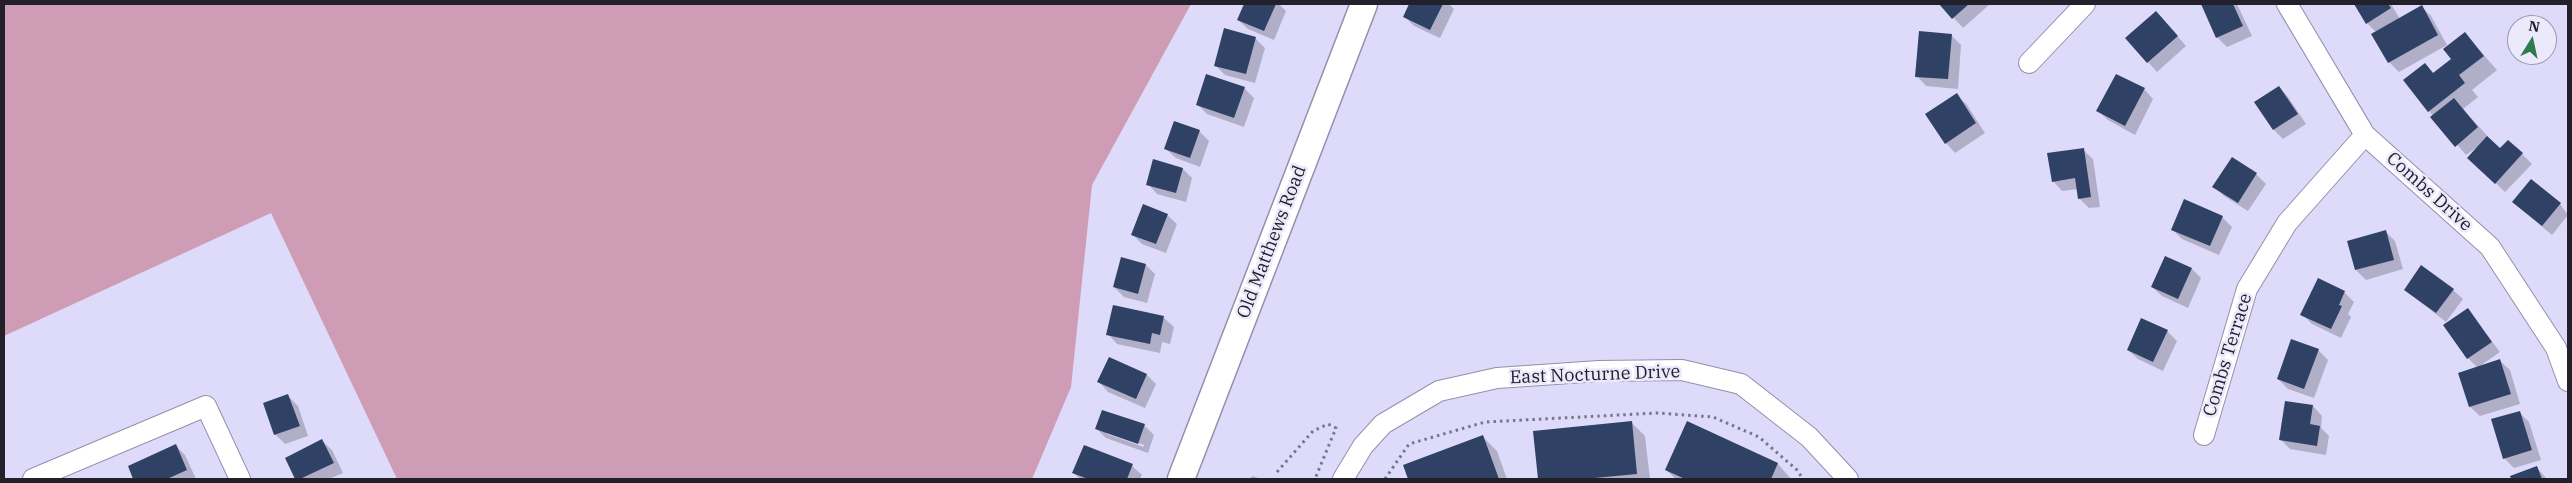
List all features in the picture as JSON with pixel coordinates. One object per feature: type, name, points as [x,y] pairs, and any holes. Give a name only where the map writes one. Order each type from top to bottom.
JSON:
[{"type":"street","name":"Old Matthews Road","points":[[1181,479],[1364,4]]},
{"type":"street","points":[[2029,63],[2086,4]]},
{"type":"street","name":"Combs Drive","points":[[2287,4],[2365,135],[2490,247],[2562,344],[2568,381]]},
{"type":"street","name":"Combs Terrace","points":[[2204,435],[2247,289],[2287,223],[2365,135]]},
{"type":"street","name":"East Nocturne Drive","points":[[1343,479],[1363,446],[1383,424],[1439,391],[1497,378],[1599,371],[1682,370],[1741,384],[1809,437],[1848,479]]},
{"type":"street","points":[[33,479],[206,406],[240,479]]},
{"type":"path","points":[[1385,479],[1409,444],[1485,422],[1657,413],[1713,417],[1759,437],[1797,470],[1804,479]]},
{"type":"path","points":[[1277,472],[1314,431],[1328,424],[1336,428],[1315,479]]},
{"type":"shaded area","points":[[4,4],[1191,4],[1092,185],[1071,387],[1032,479],[397,479],[271,213],[4,336]]},
{"type":"building","points":[[1244,4],[1276,4],[1264,31],[1237,20]]},
{"type":"building","points":[[1409,4],[1443,4],[1430,30],[1403,17]]},
{"type":"building","points":[[1939,4],[1969,4],[1952,19]]},
{"type":"building","points":[[2201,4],[2233,4],[2243,26],[2216,38]]},
{"type":"building","points":[[2354,4],[2388,4],[2391,8],[2366,24]]},
{"type":"building","points":[[2422,5],[2438,35],[2388,63],[2371,34]]},
{"type":"building","points":[[2156,11],[2178,36],[2147,63],[2125,38]]},
{"type":"building","points":[[1224,28],[1256,37],[1246,74],[1214,66]]},
{"type":"building","points":[[1919,31],[1952,34],[1948,79],[1915,77]]},
{"type":"building","points":[[2465,32],[2484,56],[2459,75],[2465,83],[2428,112],[2403,80],[2425,63],[2433,73],[2451,59],[2443,49]]},
{"type":"building","points":[[1206,74],[1245,87],[1234,118],[1196,105]]},
{"type":"building","points":[[2116,74],[2145,88],[2125,126],[2096,111]]},
{"type":"building","points":[[2279,86],[2298,114],[2273,130],[2254,102]]},
{"type":"building","points":[[1957,93],[1976,123],[1945,144],[1925,114]]},
{"type":"building","points":[[2454,98],[2478,127],[2455,147],[2430,117]]},
{"type":"building","points":[[1174,121],[1200,130],[1190,158],[1164,149]]},
{"type":"building","points":[[2487,136],[2500,148],[2508,140],[2523,153],[2495,184],[2467,158]]},
{"type":"building","points":[[2084,148],[2091,197],[2078,199],[2075,178],[2052,182],[2047,153]]},
{"type":"building","points":[[2232,157],[2257,173],[2238,203],[2212,187]]},
{"type":"building","points":[[1153,159],[1183,168],[1176,193],[1146,185]]},
{"type":"building","points":[[2531,179],[2561,203],[2542,226],[2512,202]]},
{"type":"building","points":[[2184,199],[2223,216],[2210,246],[2171,230]]},
{"type":"building","points":[[1143,204],[1168,214],[1156,244],[1131,235]]},
{"type":"building","points":[[2386,230],[2394,260],[2355,270],[2347,241]]},
{"type":"building","points":[[2165,256],[2192,268],[2178,299],[2151,287]]},
{"type":"building","points":[[1121,257],[1146,264],[1138,294],[1113,287]]},
{"type":"building","points":[[2421,265],[2454,289],[2436,313],[2404,290]]},
{"type":"building","points":[[2318,278],[2345,291],[2339,305],[2342,306],[2331,329],[2300,315]]},
{"type":"building","points":[[1113,305],[1164,316],[1160,335],[1152,333],[1150,344],[1106,335]]},
{"type":"building","points":[[2468,308],[2492,342],[2467,359],[2443,325]]},
{"type":"building","points":[[2141,318],[2168,330],[2153,362],[2127,350]]},
{"type":"building","points":[[2291,339],[2319,349],[2304,389],[2277,379]]},
{"type":"building","points":[[1109,357],[1147,374],[1136,399],[1097,382]]},
{"type":"building","points":[[2500,359],[2511,394],[2469,407],[2458,373]]},
{"type":"building","points":[[288,394],[300,426],[274,435],[263,403]]},
{"type":"building","points":[[2285,401],[2313,405],[2310,424],[2320,426],[2317,446],[2279,440]]},
{"type":"building","points":[[1102,410],[1145,424],[1138,444],[1095,429]]},
{"type":"building","points":[[2520,411],[2532,450],[2503,459],[2491,419]]},
{"type":"building","points":[[1632,421],[1637,474],[1584,479],[1538,479],[1533,431]]},
{"type":"building","points":[[1687,421],[1778,463],[1771,479],[1685,479],[1665,470]]},
{"type":"building","points":[[1483,435],[1499,479],[1408,479],[1403,465]]},
{"type":"building","points":[[322,439],[334,463],[300,479],[295,479],[285,458]]},
{"type":"building","points":[[176,444],[187,470],[167,479],[133,479],[128,466]]},
{"type":"building","points":[[1084,445],[1133,464],[1127,479],[1088,479],[1072,473]]},
{"type":"building","points":[[2537,466],[2542,479],[2511,479],[2510,476]]}]
